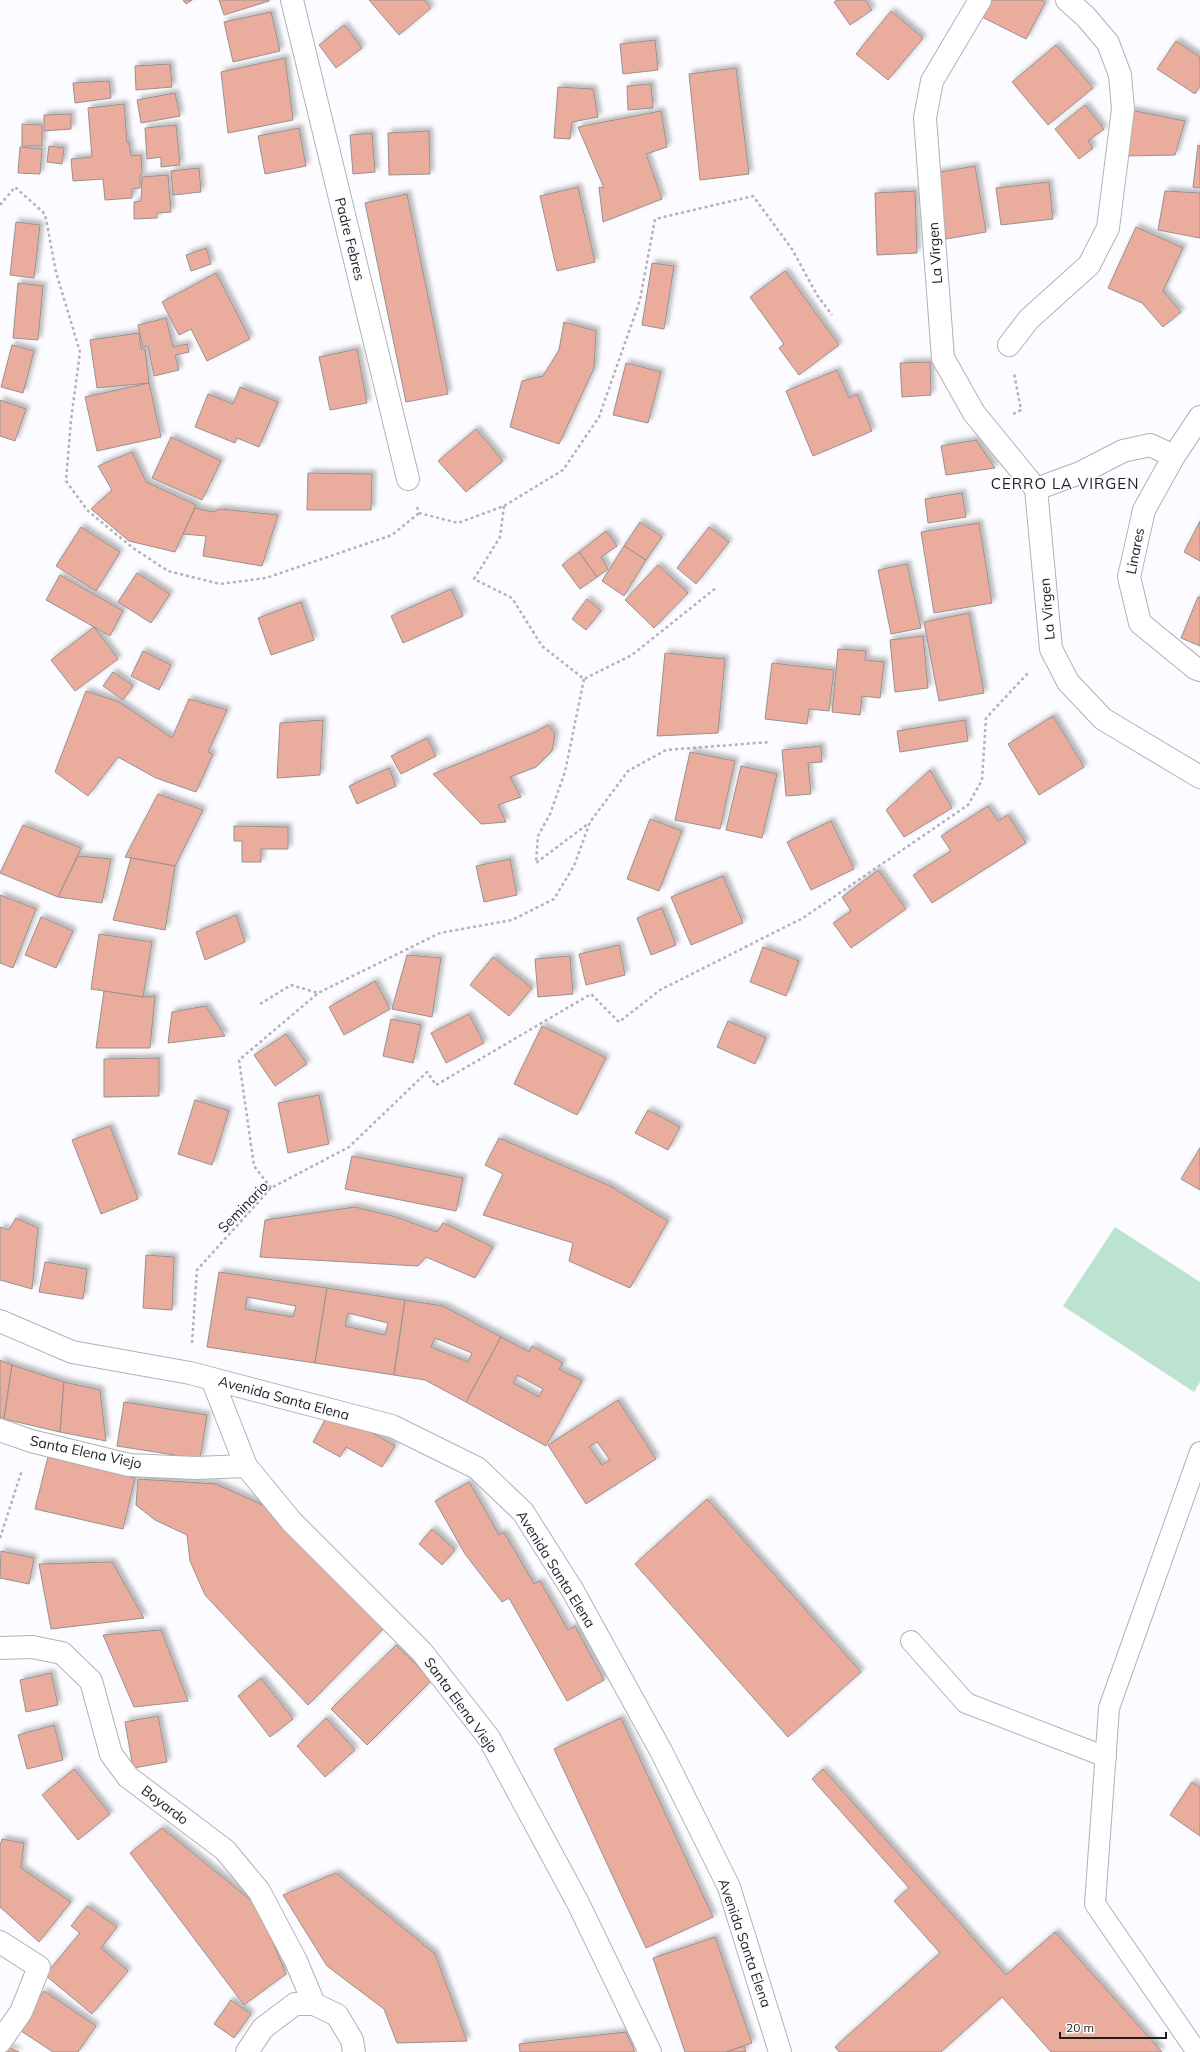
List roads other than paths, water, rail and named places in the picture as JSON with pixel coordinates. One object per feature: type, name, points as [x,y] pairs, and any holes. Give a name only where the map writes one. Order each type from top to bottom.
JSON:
[{"type":"street","name":"Padre Febres","points":[[292,0],[408,479]]},
{"type":"street","name":"La Virgen","points":[[980,0],[932,81],[925,118],[944,358],[960,390],[985,427],[1036,489],[1051,649],[1068,682],[1103,719],[1200,777]]},
{"type":"street","points":[[1009,345],[1029,320],[1089,264],[1108,228],[1122,109],[1120,75],[1108,43],[1086,18],[1067,0]]},
{"type":"street","name":"Linares","points":[[1200,417],[1174,456],[1144,510],[1128,577],[1140,623],[1195,668],[1200,670]]},
{"type":"street","points":[[1036,489],[1080,473],[1122,451],[1150,445],[1174,456]]},
{"type":"street","name":"Avenida Santa Elena","points":[[0,1321],[72,1352],[190,1373],[392,1426],[477,1468],[522,1512],[572,1591],[654,1738],[729,1888],[780,2052]]},
{"type":"street","name":"Santa Elena Viejo","points":[[212,1379],[246,1466],[292,1522],[422,1652],[489,1738],[578,1903],[650,2052]]},
{"type":"street","name":"Santa Elena Viejo","points":[[0,1430],[31,1441],[129,1465],[195,1468],[246,1466]]},
{"type":"street","name":"Boyardo","points":[[0,1648],[32,1647],[62,1653],[91,1681],[111,1754],[128,1777],[225,1850],[259,1891],[296,1961],[314,2004]]},
{"type":"street","points":[[0,1942],[39,1967],[22,2012],[0,2042]]},
{"type":"street","points":[[247,2052],[263,2028],[295,2004],[314,2004],[337,2015],[352,2040],[354,2052]]},
{"type":"lane","points":[[1197,2052],[1095,1904],[1110,1708],[1200,1452]]},
{"type":"lane","points":[[911,1641],[966,1703],[1106,1757]]},
{"type":"district","name":"CERRO LA VIRGEN","points":[[1065,484]]}]
